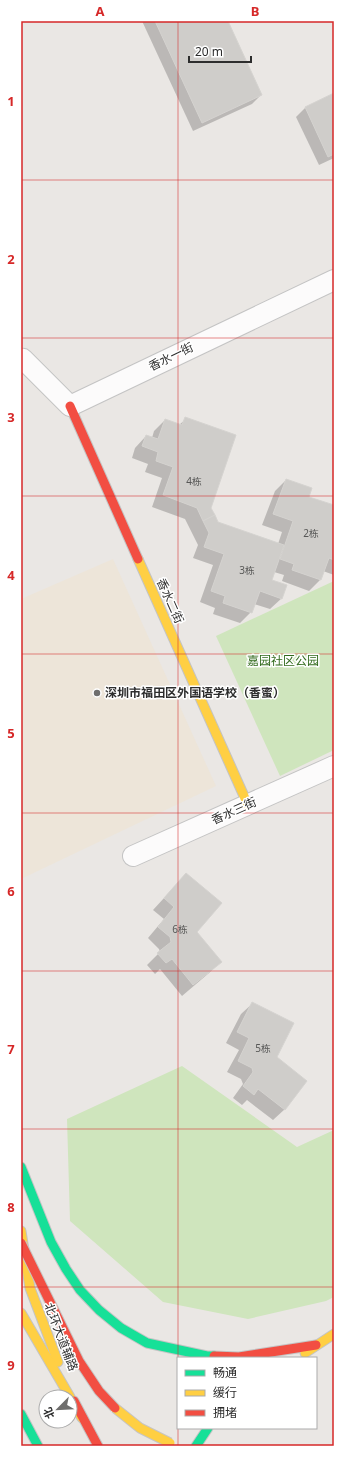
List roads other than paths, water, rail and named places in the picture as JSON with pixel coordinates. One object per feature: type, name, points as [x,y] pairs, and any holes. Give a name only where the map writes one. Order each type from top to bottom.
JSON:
[{"type":"main road","name":"香水二街","points":[[70,406],[248,805]]},
{"type":"main road","points":[[21,1167],[51,1242],[80,1290],[99,1310],[122,1328],[147,1343],[207,1356],[239,1357],[316,1344]]},
{"type":"main road","name":"北环大道辅路","points":[[21,1231],[30,1288],[49,1342],[82,1418],[98,1446]]},
{"type":"main road","points":[[21,1243],[71,1350],[98,1391],[117,1410],[140,1428],[179,1446]]},
{"type":"main road","points":[[21,1313],[65,1389]]},
{"type":"main road","points":[[298,1357],[316,1344],[334,1334]]},
{"type":"main road","points":[[78,1411],[82,1418]]},
{"type":"main road","points":[[21,1414],[38,1446]]},
{"type":"main road","points":[[196,1446],[207,1429]]},
{"type":"street","name":"香水一街","points":[[70,406],[334,280]]},
{"type":"street","points":[[21,360],[23,359],[70,406]]},
{"type":"street","name":"香水三街","points":[[134,856],[334,766]]},
{"type":"place","name":"深圳市福田区外国语学校（香蜜）","points":[[97,693]]},
{"type":"park label","name":"嘉园社区公园","points":[[283,661]]}]
